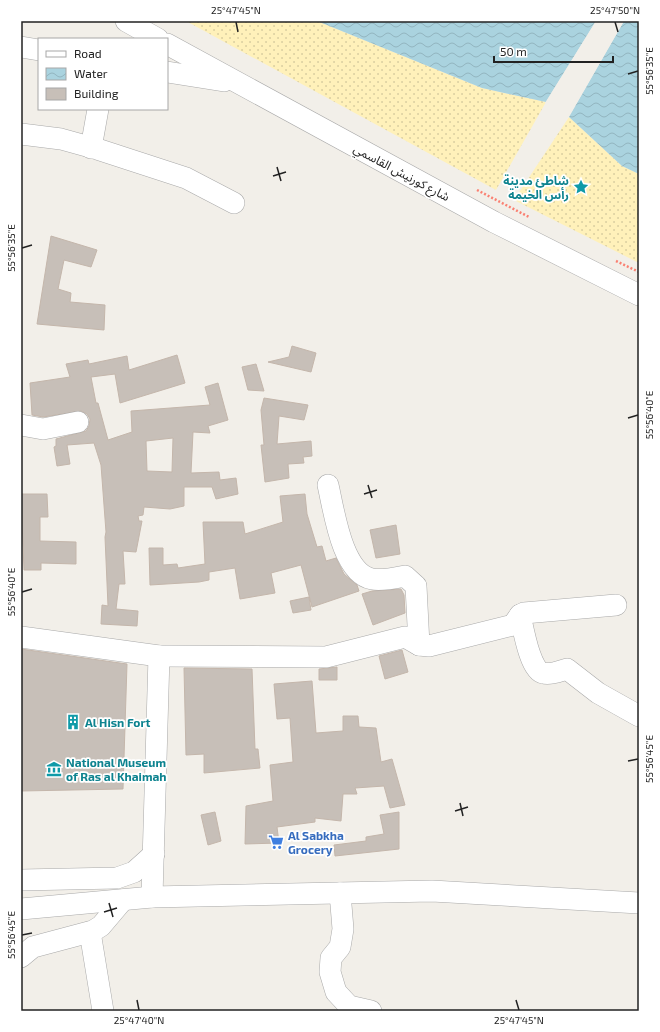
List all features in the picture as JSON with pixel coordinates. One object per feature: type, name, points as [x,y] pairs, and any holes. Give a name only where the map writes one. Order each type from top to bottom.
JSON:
[{"type":"street","points":[[126,21],[156,38]]},
{"type":"street","name":"شارع كورنيش القاسمي","points":[[168,45],[494,222],[639,295]]},
{"type":"street","points":[[21,47],[38,50]]},
{"type":"street","points":[[168,72],[238,84]]},
{"type":"street","points":[[91,148],[98,110]]},
{"type":"street","points":[[21,134],[61,139],[186,178],[234,202]]},
{"type":"street","points":[[21,426],[43,429],[78,422]]},
{"type":"street","points":[[328,486],[345,554],[359,574],[372,579],[406,576],[416,586],[419,645]]},
{"type":"street","points":[[21,637],[159,656],[326,657],[404,637],[419,645],[429,646],[513,625],[524,612],[616,605]]},
{"type":"street","points":[[520,615],[533,663],[538,671],[544,674],[568,669],[598,693],[639,716]]},
{"type":"street","points":[[152,897],[159,656]]},
{"type":"street","points":[[21,880],[118,878],[134,872],[154,854]]},
{"type":"street","points":[[101,879],[102,901]]},
{"type":"street","points":[[22,907],[152,897],[432,891],[639,903]]},
{"type":"street","points":[[340,893],[343,929],[340,947],[332,958],[330,972],[336,992],[349,1006],[372,1011]]},
{"type":"street","points":[[21,957],[32,947],[90,932],[101,926],[123,900]]},
{"type":"street","points":[[90,932],[103,1011]]},
{"type":"sand","points":[[186,21],[317,21],[482,88],[546,102],[496,190]]},
{"type":"sand","name":"شاطئ مدينة رأس الخيمة","points":[[569,117],[622,166],[639,174],[639,263],[514,200]]},
{"type":"water","points":[[317,21],[596,21],[546,102],[482,88]]},
{"type":"water","points":[[624,21],[639,21],[639,174],[622,166],[569,117]]},
{"type":"pier","points":[[596,21],[598,22],[548,103],[545,103]]},
{"type":"pier","points":[[622,21],[624,21],[568,118],[567,116]]},
{"type":"building","points":[[51,236],[97,250],[91,267],[64,260],[58,289],[71,293],[70,302],[105,305],[104,330],[37,324]]},
{"type":"building","points":[[292,346],[316,353],[311,372],[268,362],[289,357]]},
{"type":"building","points":[[177,355],[185,383],[120,403],[115,374],[91,377],[96,403],[98,403],[108,440],[132,432],[131,411],[210,405],[205,387],[218,383],[228,420],[208,426],[210,433],[193,432],[191,473],[219,472],[220,480],[236,478],[238,494],[216,499],[212,487],[184,487],[184,506],[170,509],[144,507],[143,515],[138,516],[139,521],[142,521],[136,552],[123,551],[125,584],[119,584],[116,609],[138,611],[137,626],[101,624],[102,605],[108,606],[106,532],[101,465],[94,443],[67,445],[70,464],[57,466],[54,447],[56,446],[56,439],[86,431],[89,426],[90,419],[87,414],[81,411],[43,417],[32,415],[30,383],[70,377],[66,364],[88,360],[89,364],[127,356],[129,370]],"holes":[[[173,438],[172,472],[147,471],[146,441]]]},
{"type":"building","points":[[256,364],[264,391],[248,390],[242,367]]},
{"type":"building","points":[[264,398],[308,405],[304,420],[279,416],[277,444],[311,441],[312,456],[303,457],[304,463],[288,464],[289,478],[265,482],[261,445],[264,445],[261,410]]},
{"type":"building","points":[[21,494],[47,494],[48,517],[40,517],[40,541],[76,542],[76,564],[41,563],[41,570],[24,570]]},
{"type":"building","points":[[305,494],[307,514],[317,547],[322,546],[326,561],[336,558],[344,574],[357,585],[359,591],[312,607],[301,565],[271,573],[275,593],[240,599],[235,568],[209,572],[209,580],[199,582],[150,585],[149,548],[163,548],[163,565],[177,564],[178,568],[205,564],[203,522],[243,522],[245,534],[283,522],[280,496]]},
{"type":"building","points":[[396,525],[400,554],[376,558],[370,530]]},
{"type":"building","points":[[401,589],[404,595],[405,613],[373,625],[362,594],[372,591]]},
{"type":"building","points":[[309,597],[311,610],[293,613],[290,601]]},
{"type":"building","name":"Al Hisn Fort","points":[[21,649],[127,664],[123,789],[21,791]]},
{"type":"building","points":[[402,650],[408,672],[385,679],[379,656]]},
{"type":"building","points":[[337,667],[337,680],[319,680],[319,669]]},
{"type":"building","points":[[184,668],[252,669],[255,749],[258,749],[260,768],[204,773],[204,754],[186,755]]},
{"type":"building","points":[[312,681],[316,733],[343,731],[343,716],[358,716],[359,727],[376,728],[381,762],[392,759],[405,805],[390,808],[384,786],[355,788],[357,794],[343,794],[341,821],[315,818],[315,822],[277,827],[279,843],[245,844],[246,806],[273,801],[270,765],[293,762],[290,718],[277,719],[274,684]]},
{"type":"building","points":[[215,812],[221,841],[208,845],[201,815]]},
{"type":"building","points":[[399,812],[399,849],[335,856],[334,845],[366,841],[366,837],[384,834],[380,815]]},
{"type":"place","name":"شاطئ مدينة رأس الخيمة","points":[[581,187]]},
{"type":"place","name":"Al Hisn Fort","points":[[73,722]]},
{"type":"place","name":"National Museum of Ras al Khaimah","points":[[54,769]]},
{"type":"place","name":"Al Sabkha Grocery","points":[[276,842]]}]
